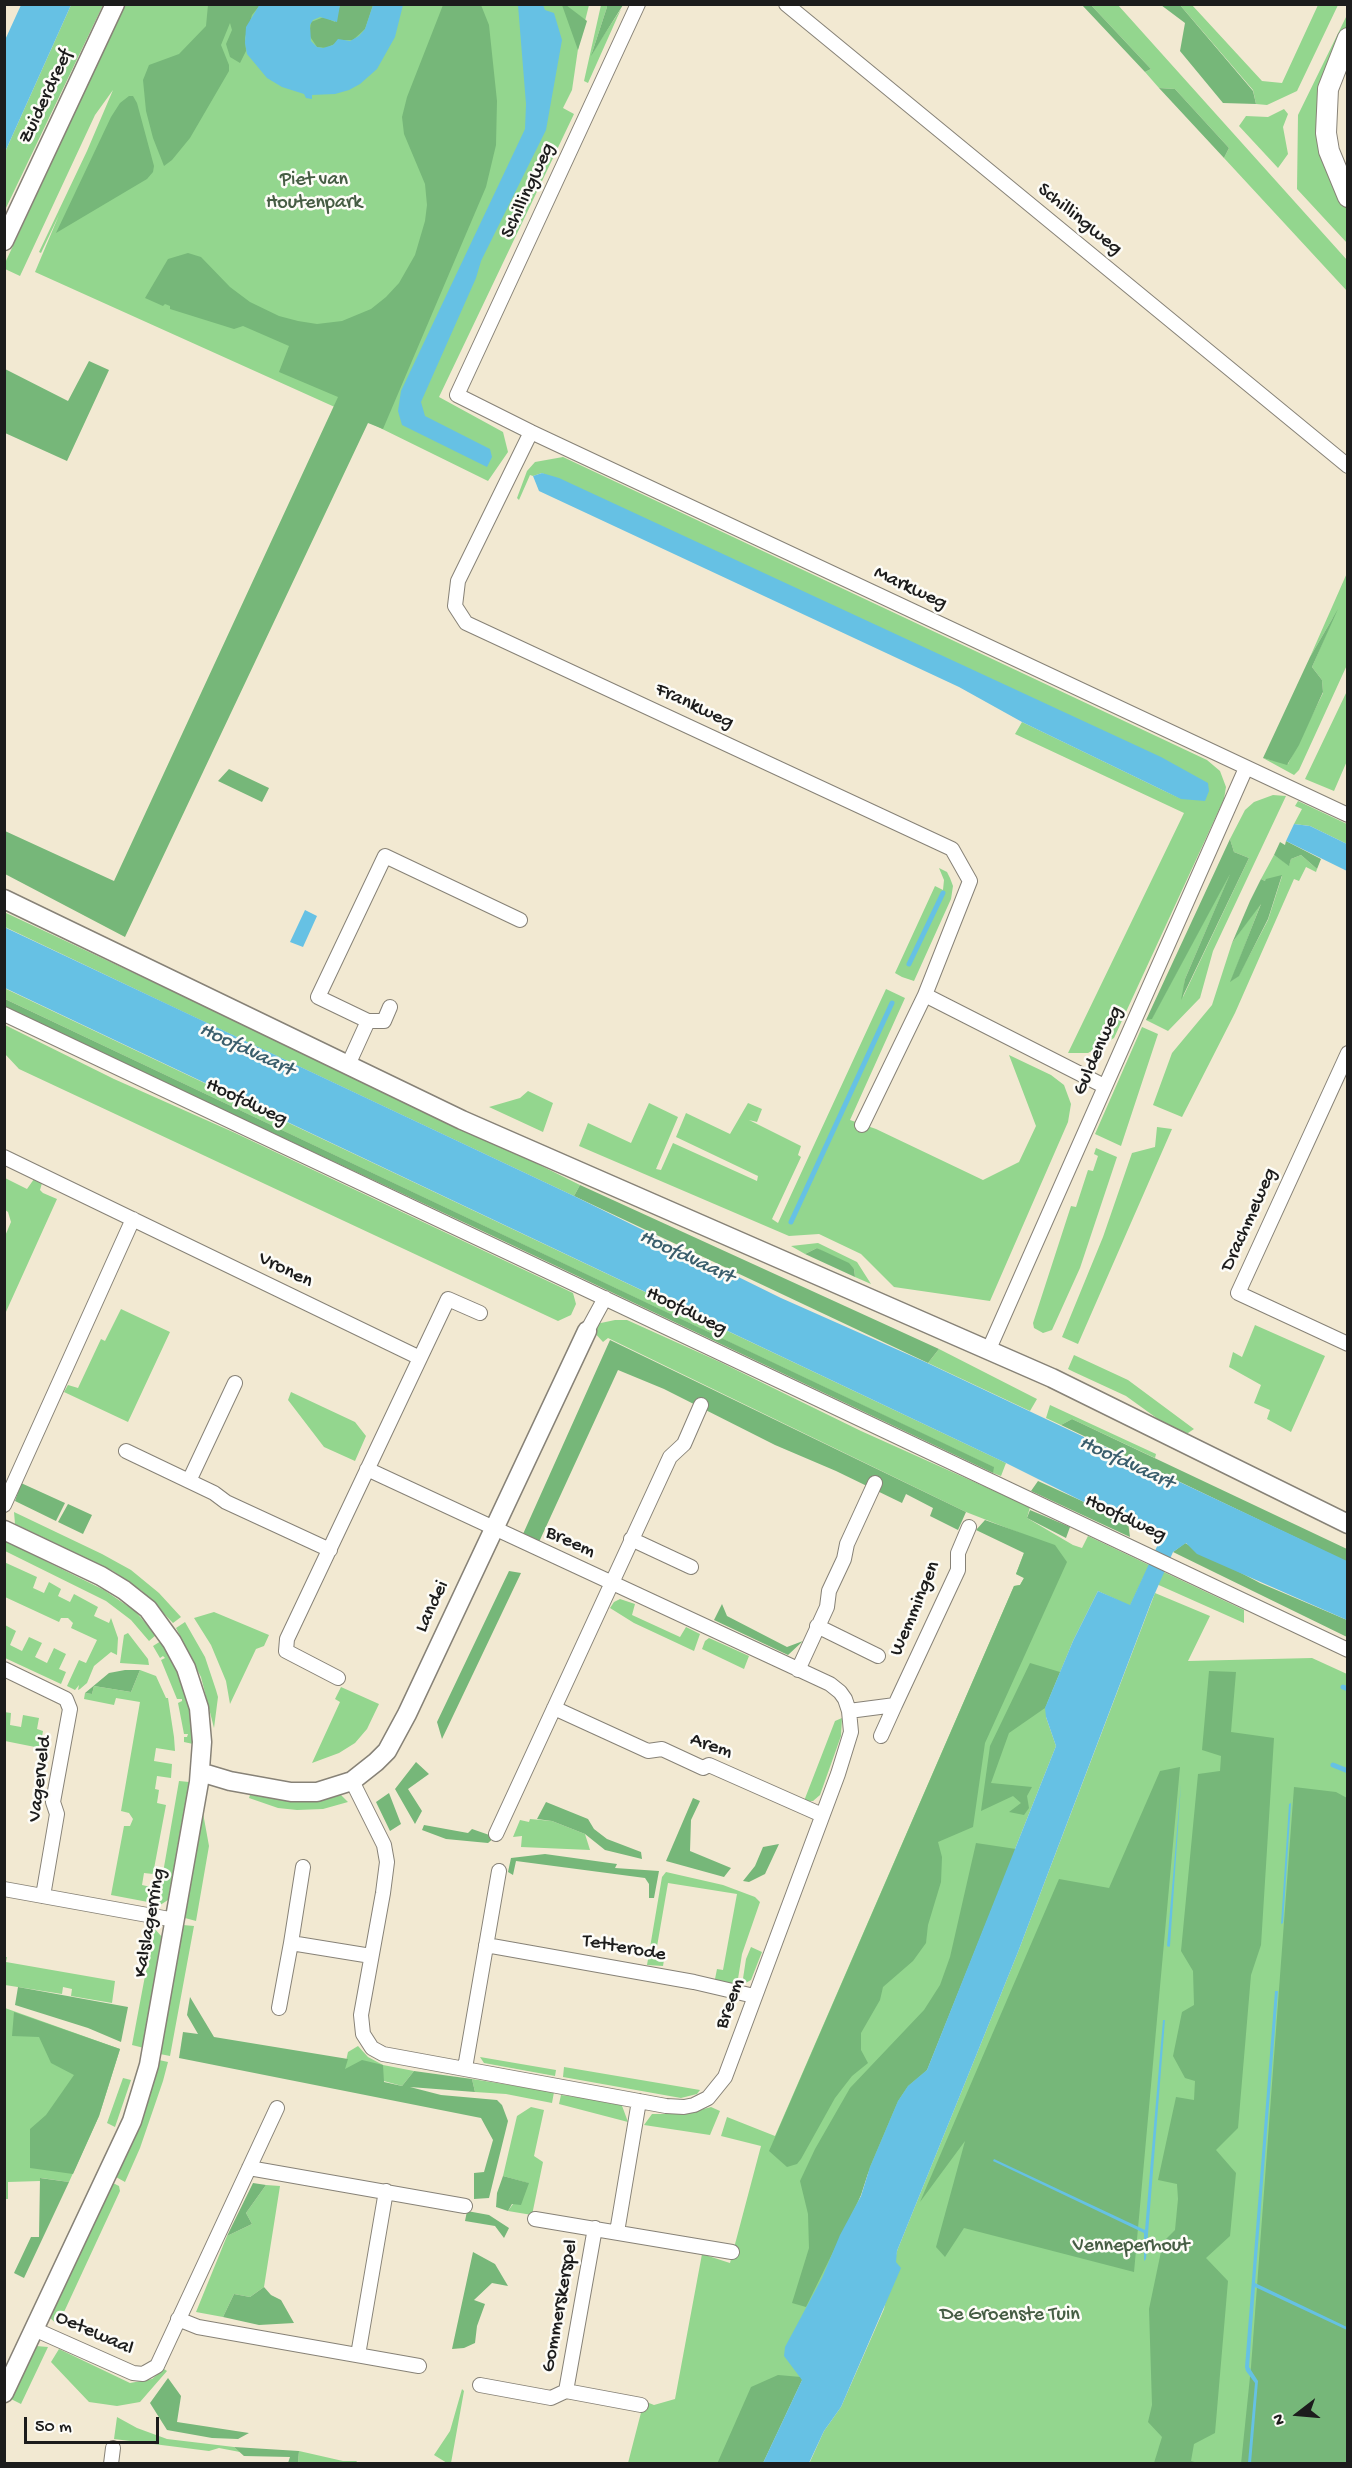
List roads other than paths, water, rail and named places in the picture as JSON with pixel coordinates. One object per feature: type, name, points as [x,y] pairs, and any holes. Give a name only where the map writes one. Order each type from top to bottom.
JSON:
[{"type":"main road","points":[[1347,38],[1328,89],[1326,106],[1329,152],[1347,197]]},
{"type":"street","name":"Zuiderdreef","points":[[4,241],[115,4]]},
{"type":"street","name":"Schillingweg","points":[[457,395],[638,4]]},
{"type":"street","name":"Schillingweg","points":[[786,4],[1347,466]]},
{"type":"street","name":"Markweg","points":[[457,395],[531,432],[1347,815]]},
{"type":"street","name":"Frankweg","points":[[531,432],[458,581],[455,606],[466,623],[952,849],[970,881],[925,995],[862,1125]]},
{"type":"street","name":"Guldenweg","points":[[989,1349],[1246,768]]},
{"type":"street","points":[[390,1007],[384,1021],[368,1021],[318,997],[385,856],[520,920]]},
{"type":"street","points":[[4,899],[467,1122],[1052,1378],[1347,1524]]},
{"type":"street","points":[[925,995],[1104,1086]]},
{"type":"street","name":"Hoofdweg","points":[[4,1014],[1347,1650]]},
{"type":"street","points":[[348,1065],[368,1021]]},
{"type":"street","name":"Drachmeweg","points":[[1347,1053],[1238,1293],[1347,1344]]},
{"type":"street","name":"Vronen","points":[[4,1157],[420,1358]]},
{"type":"street","points":[[4,1505],[133,1220]]},
{"type":"street","name":"Landei","points":[[200,1772],[230,1781],[304,1793],[330,1789],[352,1781],[376,1762],[397,1735],[587,1331],[605,1298]]},
{"type":"street","points":[[338,1678],[286,1651],[287,1639],[448,1299],[480,1313]]},
{"type":"street","points":[[189,1481],[235,1383]]},
{"type":"street","points":[[496,1834],[670,1457],[684,1444],[701,1405]]},
{"type":"street","points":[[126,1451],[189,1481],[226,1502],[330,1550]]},
{"type":"street","points":[[367,1469],[494,1529]]},
{"type":"street","points":[[798,1670],[827,1607],[829,1591],[844,1558],[847,1544],[875,1483]]},
{"type":"street","name":"Wemmingen","points":[[881,1736],[958,1570],[958,1553],[969,1527]]},
{"type":"street","name":"Breem","points":[[352,1781],[371,1816],[386,1853],[386,1877],[360,2021],[367,2044],[383,2054],[639,2101],[684,2107],[701,2102],[713,2094],[729,2068],[838,1774],[852,1732],[845,1699],[835,1688],[798,1670],[494,1529]]},
{"type":"street","name":"Kalslagerring","points":[[4,1530],[116,1585],[148,1609],[180,1654],[193,1686],[202,1726],[200,1772],[149,2065],[132,2121],[4,2393]]},
{"type":"street","points":[[631,1539],[691,1567]]},
{"type":"street","name":"Wemmingen","points":[[818,1626],[878,1656]]},
{"type":"street","name":"Vagerveld","points":[[4,1669],[66,1700],[70,1709],[53,1802],[57,1814],[44,1896]]},
{"type":"street","points":[[849,1711],[895,1705]]},
{"type":"street","name":"Arem","points":[[554,1708],[648,1751],[662,1749],[703,1768],[710,1765],[822,1815]]},
{"type":"street","points":[[279,2008],[303,1867]]},
{"type":"street","points":[[465,2068],[499,1871]]},
{"type":"street","points":[[4,1889],[175,1920]]},
{"type":"street","points":[[291,1943],[371,1956]]},
{"type":"street","name":"Tetterode","points":[[486,1945],[694,1982],[754,1996]]},
{"type":"street","points":[[616,2232],[639,2101]]},
{"type":"street","name":"Oetewaal","points":[[34,2329],[122,2370],[143,2374],[157,2366],[277,2108]]},
{"type":"street","points":[[249,2168],[465,2206]]},
{"type":"street","points":[[358,2355],[386,2191]]},
{"type":"street","name":"Gommerskerspel","points":[[535,2219],[732,2252]]},
{"type":"street","name":"Gommerskerspel","points":[[566,2391],[595,2228]]},
{"type":"street","points":[[178,2319],[198,2327],[419,2366]]},
{"type":"street","name":"Gommerskerspel","points":[[480,2385],[551,2398],[566,2391],[641,2405]]},
{"type":"street","points":[[111,2463],[113,2448]]},
{"type":"water","points":[[260,4],[340,5],[337,22],[320,17],[313,20],[310,25],[311,41],[317,47],[323,48],[333,45],[338,39],[350,41],[359,36],[365,29],[373,5],[403,5],[395,37],[377,69],[360,84],[349,90],[335,94],[312,95],[312,99],[282,87],[267,78],[247,54],[246,27]]},
{"type":"water","points":[[21,5],[71,5],[5,152],[5,40]]},
{"type":"water","points":[[518,5],[543,5],[545,10],[554,13],[562,40],[546,130],[481,261],[476,278],[421,402],[425,416],[490,449],[492,457],[487,467],[402,425],[398,411],[401,391],[525,129],[526,104]]},
{"type":"water","points":[[542,473],[559,478],[1161,757],[1208,783],[1209,791],[1205,801],[1181,799],[1022,722],[959,687],[539,491],[533,476]]},
{"type":"water","points":[[1294,824],[1310,826],[1347,844],[1347,871],[1286,841]]},
{"type":"water","points":[[305,910],[317,916],[303,947],[290,942]]},
{"type":"water","name":"Hoofdvaart","points":[[4,927],[574,1196],[781,1298],[923,1361],[1347,1561],[1347,1620],[1197,1554],[1186,1543],[1173,1552],[1152,1600],[1018,1952],[897,2251],[896,2262],[901,2268],[841,2407],[824,2431],[809,2463],[763,2463],[802,2380],[784,2356],[785,2347],[822,2278],[840,2235],[861,2196],[870,2167],[898,2101],[908,2086],[927,2070],[1056,1746],[1045,1708],[1073,1641],[1098,1591],[1130,1605],[1160,1540],[1006,1463],[5,988]]},
{"type":"water","points":[[1181,1784],[1170,1946],[1169,1947],[1167,1946]]},
{"type":"water","points":[[1291,1803],[1283,1923],[1281,1924],[1289,1804]]},
{"type":"water","points":[[1275,1991],[1278,1991],[1255,2283],[1347,2327],[1347,2330],[1255,2287],[1249,2367],[1258,2381],[1251,2463],[1248,2463],[1255,2383],[1245,2367]]},
{"type":"water","points":[[1163,2020],[1165,2020],[1146,2259],[1144,2261],[1144,2233],[993,2161],[994,2159],[1145,2230]]},
{"type":"waterway","points":[[909,964],[943,893]]},
{"type":"waterway","points":[[791,1222],[892,1003]]},
{"type":"waterway","points":[[1343,1687],[1348,1689]]},
{"type":"waterway","points":[[1333,1765],[1348,1771]]},
{"type":"park label","name":"Piet van Houtenpark","points":[[314,192]]},
{"type":"park label","name":"Venneperhout","points":[[1131,2247]]},
{"type":"park label","name":"De Groenste Tuin","points":[[1010,2316]]}]
